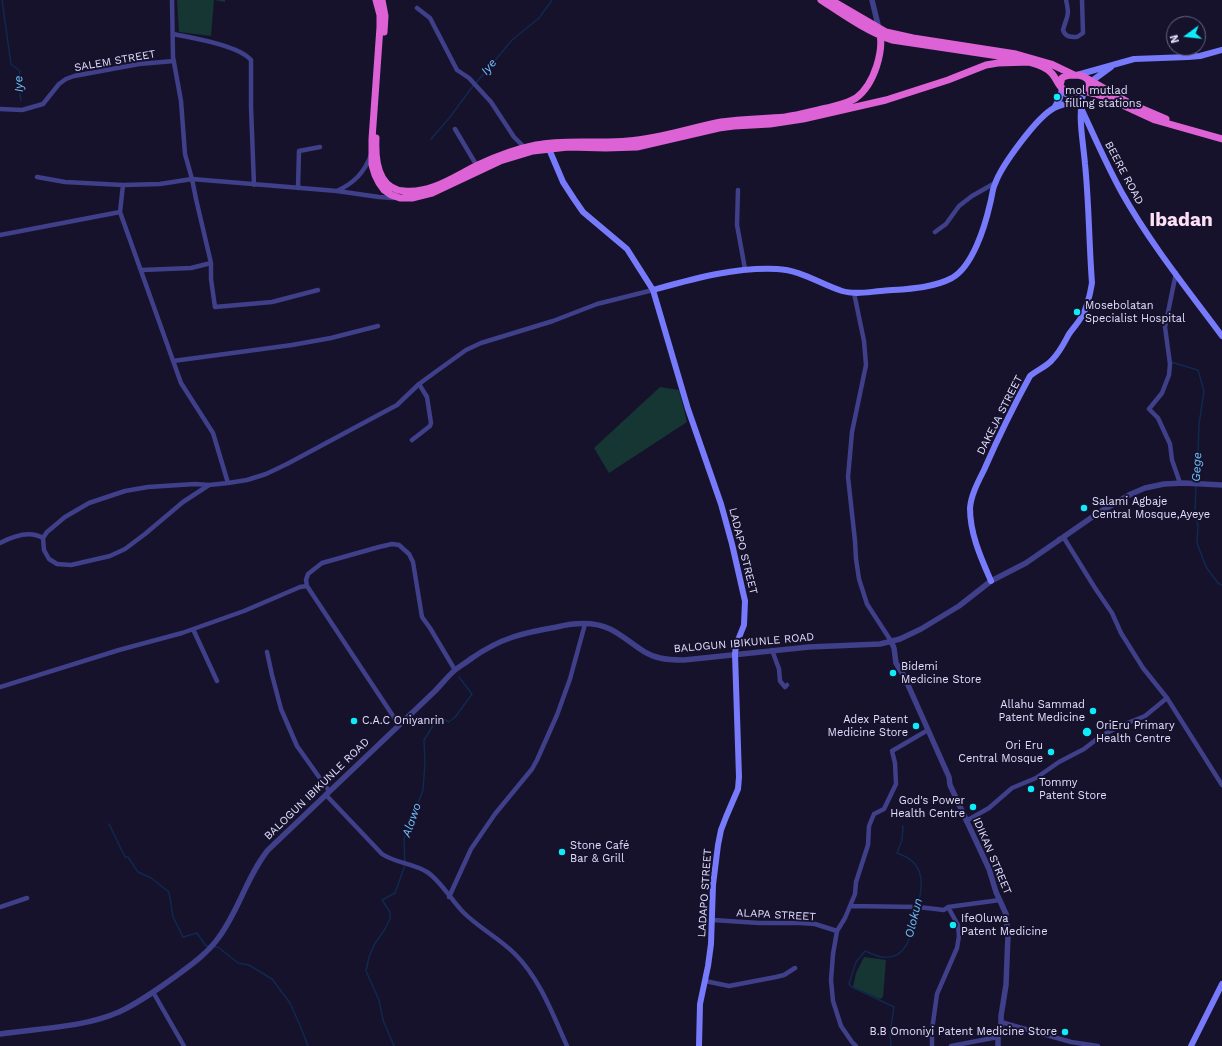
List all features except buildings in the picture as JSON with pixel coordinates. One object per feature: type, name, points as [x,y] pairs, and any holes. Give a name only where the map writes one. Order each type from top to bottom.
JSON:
[{"type":"highway","points":[[376,0],[380,15],[376,152],[380,172],[384,180],[389,186],[396,190],[423,190],[450,180],[498,156],[525,148],[555,142],[651,141]]},
{"type":"highway","points":[[382,0],[385,16],[371,154],[374,175],[379,183],[388,192],[400,198],[412,198],[432,193],[500,161],[534,152],[568,147],[622,148],[721,122],[811,114],[900,96],[948,80],[986,65],[1031,61],[1051,64],[1075,75]]},
{"type":"highway","points":[[821,0],[880,33],[886,32],[904,37],[999,50],[1031,61],[1048,70],[1053,74],[1062,88],[1069,91],[1084,91],[1103,96],[1155,120],[1222,134]]},
{"type":"highway","points":[[831,0],[880,33]]},
{"type":"highway","points":[[811,114],[848,102],[856,98],[864,90],[876,69],[879,60],[881,50],[880,33]]},
{"type":"highway","points":[[1062,88],[1062,78],[1064,76],[1083,76],[1089,81],[1144,111],[1185,127],[1222,139]]},
{"type":"highway","points":[[1084,91],[1087,89],[1089,81]]},
{"type":"main road","points":[[1075,75],[1134,59],[1200,56],[1222,50]]},
{"type":"main road","points":[[1089,81],[1116,64]]},
{"type":"main road","points":[[1062,88],[1081,109]]},
{"type":"main road","points":[[1054,108],[1060,98],[1062,88]]},
{"type":"main road","points":[[1081,109],[1084,91]]},
{"type":"main road","points":[[653,290],[722,272],[745,269],[787,270],[806,275],[842,291],[854,293],[916,288],[937,284],[958,274],[964,267],[980,236],[987,217],[995,183],[1009,159],[1033,126],[1054,108],[1074,102]]},
{"type":"main road","name":"BEERE ROAD","points":[[1081,109],[1133,212],[1222,336]]},
{"type":"main road","name":"DAKEJA STREET","points":[[991,581],[974,540],[970,506],[973,495],[998,437],[1030,376],[1051,362],[1057,356],[1069,334],[1082,317],[1090,294],[1092,283],[1085,164],[1080,130],[1081,109]]},
{"type":"main road","name":"LADAPO STREET","points":[[549,149],[563,182],[574,200],[583,212],[628,249],[653,290],[688,409],[721,504],[745,601],[744,625],[736,645],[735,654],[739,783],[721,830],[718,845],[713,885],[710,951],[700,1004],[699,1046]]},
{"type":"main road","points":[[1191,1046],[1222,984]]},
{"type":"street","points":[[172,0],[174,61],[181,100],[184,154],[192,178],[211,263],[214,305],[216,308],[237,304],[272,302],[318,290]]},
{"type":"street","points":[[872,0],[880,33]]},
{"type":"street","points":[[1066,0],[1068,19],[1063,30],[1067,36],[1077,37],[1083,33],[1082,0]]},
{"type":"street","points":[[417,8],[430,18],[457,70],[470,78],[491,102],[514,137],[525,148]]},
{"type":"street","points":[[173,34],[210,42],[238,52],[251,60],[254,185]]},
{"type":"street","name":"SALEM STREET","points":[[0,109],[22,110],[43,104],[59,84],[74,76],[139,64],[174,61]]},
{"type":"street","points":[[455,129],[477,166]]},
{"type":"street","points":[[298,188],[299,152],[320,147]]},
{"type":"street","points":[[337,191],[350,184],[361,174],[371,154]]},
{"type":"street","points":[[37,177],[66,182],[123,185],[160,184],[192,178],[400,198]]},
{"type":"street","points":[[935,232],[946,224],[960,206],[972,196],[995,183]]},
{"type":"street","points":[[123,185],[120,212],[142,270],[181,383],[213,433],[228,483]]},
{"type":"street","points":[[738,190],[738,225],[745,269]]},
{"type":"street","points":[[0,235],[120,212]]},
{"type":"street","points":[[142,270],[191,268],[211,263]]},
{"type":"street","points":[[1176,273],[1165,327],[1170,364],[1169,374],[1162,393],[1149,409],[1158,418],[1170,444],[1172,460],[1182,483]]},
{"type":"street","points":[[209,485],[182,502],[125,549],[110,556],[71,565],[57,564],[49,559],[44,550],[43,538],[47,532],[65,517],[89,503],[106,496],[148,487],[228,483],[246,480],[266,474],[397,405],[419,384],[466,350],[481,343],[553,321],[597,304],[653,290]]},
{"type":"street","points":[[854,293],[864,341],[866,365],[852,432],[848,477],[856,559],[859,579],[867,604],[890,641]]},
{"type":"street","points":[[173,361],[331,338],[378,326]]},
{"type":"street","points":[[412,440],[430,426],[431,422],[427,397],[419,384]]},
{"type":"street","name":"BALOGUN IBIKUNLE ROAD","points":[[0,1034],[92,1021],[120,1011],[154,992],[185,969],[213,946],[220,937],[261,859],[273,845],[434,692],[455,670],[488,647],[517,635],[570,624],[599,625],[610,629],[659,658],[684,660],[772,650],[880,644],[900,639],[938,619],[959,606],[991,581],[1026,563],[1098,513],[1131,494],[1144,488],[1182,483],[1222,485]]},
{"type":"street","points":[[0,543],[16,536],[28,534],[37,534],[43,538]]},
{"type":"street","points":[[1059,540],[1064,538],[1071,548],[1086,575],[1112,613],[1121,633],[1143,668],[1167,698],[1222,785]]},
{"type":"street","points":[[399,725],[307,586],[306,580],[308,574],[322,563],[379,547],[392,544],[399,545],[409,554],[413,562],[422,617],[455,670]]},
{"type":"street","points":[[0,687],[193,629],[307,586]]},
{"type":"street","points":[[449,897],[471,849],[495,814],[532,769],[537,760],[557,715],[570,679],[585,624]]},
{"type":"street","points":[[193,629],[216,681]]},
{"type":"street","name":"IDIKAN STREET","points":[[890,641],[894,648],[894,655],[899,669],[904,676],[949,777],[950,785],[957,797],[966,821],[989,868],[996,892],[1006,914],[1008,935],[1006,985],[998,1046]]},
{"type":"street","points":[[772,650],[779,669],[780,681],[785,687],[787,685]]},
{"type":"street","points":[[267,652],[281,709],[298,746],[328,793],[382,854],[389,859],[408,864],[426,872],[434,878],[449,897],[474,922],[502,941],[521,961],[540,988],[567,1046]]},
{"type":"street","points":[[966,821],[989,808],[1012,788],[1036,778],[1059,762],[1084,749],[1101,736],[1120,726],[1145,716],[1167,698]]},
{"type":"street","points":[[856,1046],[842,1026],[831,991],[833,954],[837,931],[845,918],[855,894],[856,882],[868,845],[869,826],[874,814],[884,809],[896,784],[895,763],[892,750],[928,730]]},
{"type":"street","points":[[0,907],[27,898]]},
{"type":"street","points":[[850,906],[918,907],[944,910],[948,907],[1000,900]]},
{"type":"street","points":[[932,1046],[932,1030],[937,994],[956,948],[959,936],[958,925],[948,907]]},
{"type":"street","name":"ALAPA STREET","points":[[712,920],[816,924],[837,931]]},
{"type":"street","points":[[705,981],[729,986],[776,977],[795,968]]},
{"type":"street","points":[[154,992],[184,1046]]},
{"type":"street","points":[[1001,1022],[1076,1043],[1098,1046]]},
{"type":"street","points":[[951,1046],[998,1037]]},
{"type":"green space","points":[[177,0],[214,0],[211,36],[179,32]]},
{"type":"green space","points":[[214,0],[225,0],[225,2]]},
{"type":"green space","points":[[660,387],[679,390],[687,422],[609,473],[594,448]]},
{"type":"green space","points":[[864,957],[886,960],[883,997],[880,999],[853,987],[856,973]]},
{"type":"waterway","name":"Iye","points":[[2,0],[11,64],[20,71],[18,84],[21,100]]},
{"type":"waterway","name":"Iye","points":[[476,83],[512,40],[539,18],[552,0]]},
{"type":"waterway","name":"Iye","points":[[431,139],[450,117],[473,86]]},
{"type":"waterway","name":"Gege","points":[[1171,362],[1198,370],[1204,391],[1199,424],[1197,481]]},
{"type":"waterway","name":"Gege","points":[[1196,485],[1195,513],[1198,526],[1197,543],[1206,567],[1218,583],[1222,585]]},
{"type":"waterway","name":"Alawo","points":[[394,1046],[383,1020],[379,1000],[366,971],[369,957],[374,945],[390,919],[390,912],[382,900],[395,893],[405,865],[404,839],[423,790],[425,763],[424,740],[434,724],[441,717],[449,722],[456,716],[472,694],[459,677]]},
{"type":"waterway","points":[[109,824],[125,857],[128,857],[138,872],[151,878],[169,892],[173,917],[183,937],[197,933],[206,946],[208,946]]},
{"type":"waterway","name":"Olokun","points":[[903,826],[902,840],[897,853],[913,862],[920,873],[921,888],[918,905]]},
{"type":"waterway","name":"Olokun","points":[[891,1046],[890,1032],[894,1007],[852,987],[849,984],[856,962],[865,951],[876,956],[892,957],[904,948],[911,933],[917,909]]},
{"type":"waterway","points":[[214,947],[218,947],[238,963],[249,965],[272,979],[290,1003],[308,1046]]},
{"type":"place","name":"mol mutlad filling stations","points":[[1057,97]]},
{"type":"place","name":"Mosebolatan Specialist Hospital","points":[[1077,312]]},
{"type":"place","name":"Salami Agbaje Central Mosque,Ayeye","points":[[1084,508]]},
{"type":"place","name":"Bidemi Medicine Store","points":[[893,673]]},
{"type":"place","name":"Allahu Sammad Patent Medicine","points":[[1093,711]]},
{"type":"place","name":"C.A.C Oniyanrin","points":[[354,721]]},
{"type":"place","name":"Adex Patent Medicine Store","points":[[916,726]]},
{"type":"place","name":"OriEru Primary Health Centre","points":[[1087,732]]},
{"type":"place","name":"Ori Eru Central Mosque","points":[[1051,752]]},
{"type":"place","name":"Tommy Patent Store","points":[[1031,789]]},
{"type":"place","name":"God's Power Health Centre","points":[[973,807]]},
{"type":"place","name":"Stone Café Bar & Grill","points":[[562,852]]},
{"type":"place","name":"IfeOluwa Patent Medicine","points":[[953,925]]},
{"type":"place","name":"B.B Omoniyi Patent Medicine Store","points":[[1065,1032]]},
{"type":"district","name":"Ibadan","points":[[1181,220]]}]
